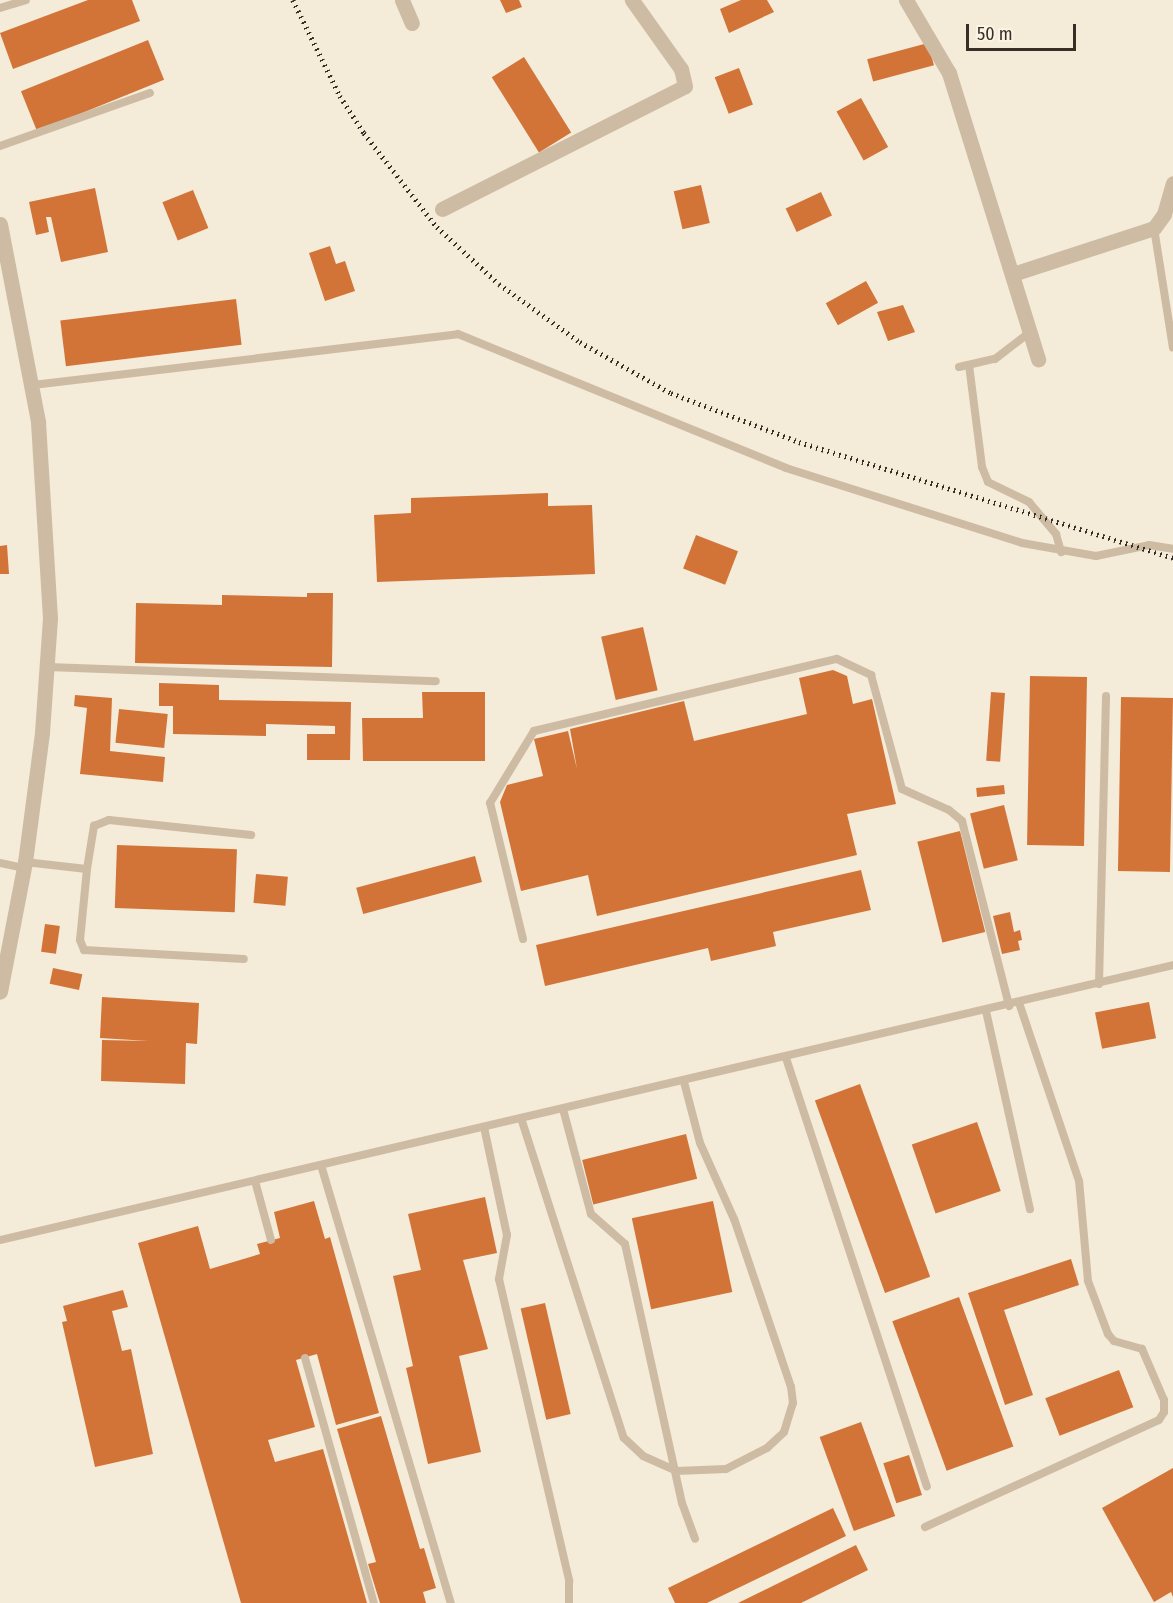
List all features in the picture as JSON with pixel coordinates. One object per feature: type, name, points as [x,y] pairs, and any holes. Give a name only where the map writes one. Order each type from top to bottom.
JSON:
[{"type":"street","points":[[402,0],[412,23]]},
{"type":"street","points":[[442,209],[685,86],[681,69],[632,0]]},
{"type":"street","points":[[906,0],[949,73],[960,118],[1013,274],[1038,359]]},
{"type":"street","points":[[1013,274],[1154,228],[1164,214],[1173,183]]},
{"type":"street","points":[[0,224],[33,385],[49,568],[48,668],[24,865],[0,992]]},
{"type":"lane","points":[[0,8],[26,0]]},
{"type":"lane","points":[[0,146],[150,93]]},
{"type":"lane","points":[[1154,228],[1173,348]]},
{"type":"lane","points":[[959,367],[994,359],[1030,332]]},
{"type":"lane","points":[[33,385],[458,334],[786,468],[1022,543],[1061,552],[1096,556],[1149,545],[1173,549]]},
{"type":"lane","points":[[969,365],[982,467],[988,482],[1029,502],[1056,534],[1061,552]]},
{"type":"lane","points":[[523,939],[490,802],[534,731],[837,660],[871,675],[902,789],[950,810],[962,821],[1009,1006]]},
{"type":"lane","points":[[48,668],[436,681]]},
{"type":"lane","points":[[1099,984],[1106,696]]},
{"type":"lane","points":[[244,959],[84,950],[80,940],[94,826],[109,820],[251,835]]},
{"type":"lane","points":[[0,863],[87,869]]},
{"type":"lane","points":[[0,1240],[1009,1006],[1173,965]]},
{"type":"lane","points":[[925,1527],[1159,1420],[1164,1412],[1164,1400],[1142,1349],[1114,1341],[1108,1334],[1088,1281],[1079,1181],[1019,1003]]},
{"type":"lane","points":[[986,1011],[1030,1209]]},
{"type":"lane","points":[[786,1058],[927,1486]]},
{"type":"lane","points":[[522,1118],[624,1438],[643,1456],[676,1471],[703,1472],[744,1461],[784,1432],[793,1403],[785,1366],[734,1219],[698,1137],[684,1082]]},
{"type":"lane","points":[[563,1109],[591,1214],[625,1244],[676,1471],[695,1539]]},
{"type":"lane","points":[[484,1127],[507,1235],[499,1279],[569,1581],[569,1603]]},
{"type":"lane","points":[[321,1165],[451,1603]]},
{"type":"lane","points":[[255,1181],[272,1240]]},
{"type":"lane","points":[[305,1358],[374,1603]]},
{"type":"building","points":[[88,0],[132,0],[140,21],[13,69],[0,33]]},
{"type":"building","points":[[500,0],[519,0],[522,7],[506,13]]},
{"type":"building","points":[[741,0],[767,0],[774,12],[729,33],[720,9]]},
{"type":"building","points":[[148,40],[164,80],[37,131],[21,91]]},
{"type":"building","points":[[928,43],[934,65],[873,82],[867,59]]},
{"type":"building","points":[[524,57],[571,132],[539,153],[492,77]]},
{"type":"building","points":[[739,68],[753,104],[729,114],[715,77]]},
{"type":"building","points":[[861,98],[888,147],[864,161],[837,112]]},
{"type":"building","points":[[701,185],[710,223],[682,229],[674,191]]},
{"type":"building","points":[[95,188],[108,252],[61,262],[51,217],[46,217],[49,232],[36,235],[29,202]]},
{"type":"building","points":[[193,190],[208,228],[178,240],[162,202]]},
{"type":"building","points":[[821,192],[832,216],[797,232],[786,208]]},
{"type":"building","points":[[330,246],[336,264],[345,261],[355,291],[325,301],[309,253]]},
{"type":"building","points":[[866,281],[878,303],[838,325],[826,303]]},
{"type":"building","points":[[236,299],[242,345],[66,366],[60,321]]},
{"type":"building","points":[[903,305],[915,332],[888,341],[877,312]]},
{"type":"building","points":[[548,493],[548,506],[592,505],[595,574],[377,582],[374,515],[411,513],[411,498]]},
{"type":"building","points":[[696,535],[738,551],[725,585],[683,569]]},
{"type":"building","points":[[7,545],[9,574],[0,574],[0,546]]},
{"type":"building","points":[[307,593],[333,593],[332,667],[135,663],[136,603],[222,605],[222,595],[307,597]]},
{"type":"building","points":[[643,627],[658,690],[616,700],[601,637]]},
{"type":"building","points":[[833,670],[847,676],[853,704],[872,699],[896,804],[847,814],[857,855],[597,916],[588,875],[521,891],[500,802],[507,785],[543,776],[534,739],[568,731],[577,769],[570,729],[684,701],[694,741],[807,714],[799,678]]},
{"type":"building","points":[[1030,676],[1087,677],[1084,846],[1027,845]]},
{"type":"building","points":[[159,683],[219,685],[219,700],[351,702],[350,760],[307,760],[307,734],[335,734],[335,726],[266,724],[266,736],[173,734],[173,706],[159,706]]},
{"type":"building","points":[[422,692],[485,692],[485,761],[363,761],[362,718],[423,718]]},
{"type":"building","points":[[991,692],[1005,693],[1000,762],[986,761]]},
{"type":"building","points":[[75,695],[112,698],[110,751],[165,757],[163,782],[80,774],[87,708],[74,706]]},
{"type":"building","points":[[1121,697],[1173,698],[1170,872],[1118,871]]},
{"type":"building","points":[[119,709],[168,714],[164,748],[115,743]]},
{"type":"building","points":[[1004,785],[1005,794],[977,797],[976,788]]},
{"type":"building","points":[[1004,805],[1018,860],[984,869],[970,813]]},
{"type":"building","points":[[960,831],[985,932],[942,943],[917,842]]},
{"type":"building","points":[[117,845],[237,849],[235,912],[115,908]]},
{"type":"building","points":[[475,856],[482,882],[363,914],[356,888]]},
{"type":"building","points":[[861,870],[871,910],[773,932],[776,946],[711,961],[708,948],[545,986],[536,945]]},
{"type":"building","points":[[256,874],[288,877],[285,906],[253,903]]},
{"type":"building","points":[[1010,912],[1014,932],[1020,930],[1022,940],[1018,941],[1020,950],[1002,954],[993,916]]},
{"type":"building","points":[[45,924],[60,926],[56,954],[41,952]]},
{"type":"building","points":[[53,968],[82,974],[79,990],[50,984]]},
{"type":"building","points":[[102,997],[199,1003],[197,1044],[186,1043],[185,1084],[101,1081],[102,1040],[149,1041],[100,1038]]},
{"type":"building","points":[[1149,1002],[1156,1038],[1102,1049],[1095,1012]]},
{"type":"building","points":[[860,1084],[930,1277],[885,1293],[815,1100]]},
{"type":"building","points":[[977,1122],[1001,1191],[936,1213],[912,1144]]},
{"type":"building","points":[[686,1134],[697,1179],[593,1205],[582,1160]]},
{"type":"building","points":[[485,1197],[497,1253],[463,1260],[488,1349],[459,1356],[481,1452],[428,1464],[406,1368],[413,1366],[393,1276],[421,1270],[408,1214]]},
{"type":"building","points":[[314,1201],[325,1239],[330,1237],[379,1413],[336,1425],[317,1354],[296,1360],[315,1427],[268,1440],[275,1462],[323,1449],[367,1603],[241,1603],[138,1243],[198,1226],[210,1269],[260,1254],[257,1244],[280,1238],[274,1212]]},
{"type":"building","points":[[713,1201],[732,1292],[651,1309],[632,1218]]},
{"type":"building","points":[[1071,1259],[1079,1285],[1004,1310],[1033,1395],[1005,1405],[968,1293]]},
{"type":"building","points":[[123,1290],[128,1307],[112,1311],[122,1351],[131,1349],[153,1454],[95,1467],[62,1322],[67,1321],[63,1306]]},
{"type":"building","points":[[959,1297],[1013,1446],[947,1471],[892,1321]]},
{"type":"building","points":[[545,1303],[571,1414],[546,1420],[521,1309]]},
{"type":"building","points":[[1119,1370],[1133,1407],[1060,1436],[1045,1398]]},
{"type":"building","points":[[381,1416],[420,1549],[424,1548],[436,1588],[423,1592],[426,1603],[380,1603],[368,1564],[376,1562],[337,1429]]},
{"type":"building","points":[[861,1422],[895,1516],[854,1531],[820,1437]]},
{"type":"building","points":[[909,1455],[922,1495],[896,1503],[883,1463]]},
{"type":"building","points":[[1173,1468],[1173,1597],[1171,1592],[1154,1602],[1102,1508]]},
{"type":"building","points":[[833,1508],[846,1536],[707,1603],[675,1603],[668,1588]]},
{"type":"building","points":[[856,1545],[868,1570],[801,1603],[738,1603]]},
{"type":"railway","points":[[293,0],[340,96],[364,133],[437,227],[499,284],[580,342],[671,393],[799,442],[1173,558]]}]
